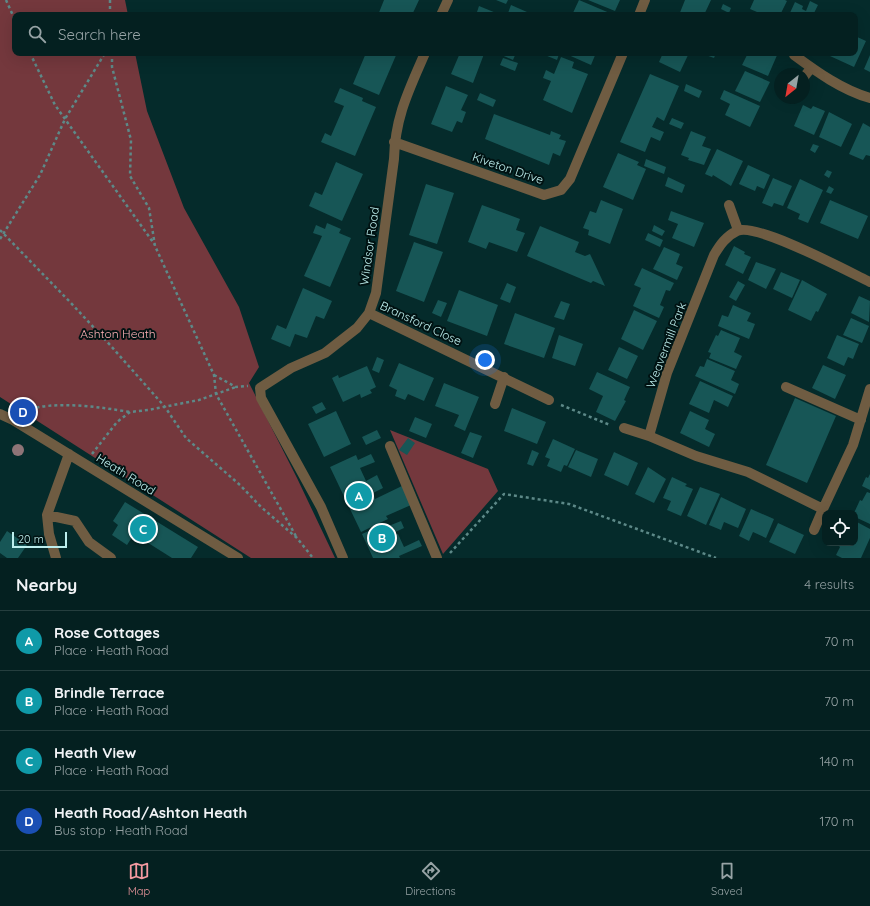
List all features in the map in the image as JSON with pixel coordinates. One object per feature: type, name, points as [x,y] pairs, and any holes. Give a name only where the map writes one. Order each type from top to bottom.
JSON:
[{"type":"street","points":[[442,12],[448,0]]},
{"type":"street","points":[[640,12],[646,0]]},
{"type":"street","name":"Windsor Road","points":[[260,388],[291,368],[325,353],[357,328],[369,313],[376,293],[394,159],[394,142],[400,113],[424,56]]},
{"type":"street","name":"Kiveton Drive","points":[[394,142],[544,195],[561,190],[570,179],[622,56]]},
{"type":"street","points":[[795,56],[811,68],[856,94],[870,98]]},
{"type":"street","points":[[729,205],[738,230],[753,230],[786,242],[870,282]]},
{"type":"street","name":"Weavermill Park","points":[[649,436],[667,373],[714,255],[724,239],[738,230]]},
{"type":"street","name":"Bransford Close","points":[[369,313],[550,400]]},
{"type":"street","points":[[494,404],[504,377]]},
{"type":"street","points":[[786,387],[861,420]]},
{"type":"street","points":[[260,388],[261,398],[321,507],[343,558]]},
{"type":"street","points":[[814,530],[853,445],[870,390]]},
{"type":"street","name":"Heath Road","points":[[0,414],[13,420],[238,558]]},
{"type":"street","points":[[624,428],[649,436],[696,456],[748,472],[823,509]]},
{"type":"street","points":[[390,446],[437,558]]},
{"type":"street","points":[[56,558],[49,534],[47,516],[69,454]]},
{"type":"street","points":[[47,516],[75,521],[89,542],[111,558]]},
{"type":"path","points":[[6,0],[12,13]]},
{"type":"path","points":[[110,0],[110,12]]},
{"type":"path","points":[[31,56],[55,105],[155,246],[214,374],[216,394],[297,538],[313,558]]},
{"type":"path","points":[[0,239],[40,175],[65,119],[103,56]]},
{"type":"path","points":[[112,56],[112,67],[131,140],[130,176],[150,208],[155,246]]},
{"type":"path","points":[[0,230],[70,302],[165,407],[186,438],[240,485],[261,507],[297,538]]},
{"type":"path","points":[[214,374],[236,387]]},
{"type":"path","points":[[13,420],[23,412],[37,406],[97,407],[130,412],[199,400],[245,385],[260,388]]},
{"type":"path","points":[[550,400],[610,425],[624,428]]},
{"type":"path","points":[[85,464],[117,422],[130,412]]},
{"type":"path","points":[[446,558],[504,494],[569,504],[716,558]]},
{"type":"green space","name":"Ashton Heath","points":[[0,0],[125,0],[127,12],[12,12],[12,56],[136,56],[147,111],[184,208],[239,307],[259,367],[249,383],[335,558],[251,558],[0,397]]},
{"type":"green space","points":[[390,430],[488,469],[498,491],[443,554]]},
{"type":"building","points":[[384,0],[419,0],[413,12],[379,12]]},
{"type":"building","points":[[496,0],[508,0],[506,4]]},
{"type":"building","points":[[579,0],[607,12],[573,12]]},
{"type":"building","points":[[588,0],[620,0],[615,11]]},
{"type":"building","points":[[685,0],[711,0],[705,12],[680,12]]},
{"type":"building","points":[[754,0],[787,1],[782,12],[757,12],[750,9]]},
{"type":"building","points":[[810,1],[818,5],[814,12],[790,12],[795,2],[803,6],[802,9],[806,11]]},
{"type":"building","points":[[723,4],[731,8],[729,12],[721,9]]},
{"type":"building","points":[[511,5],[527,12],[508,12]]},
{"type":"building","points":[[479,6],[494,12],[477,12]]},
{"type":"building","points":[[858,37],[866,41],[854,67],[830,56],[858,56]]},
{"type":"building","points":[[870,55],[870,72],[864,69]]},
{"type":"building","points":[[365,56],[396,56],[379,95],[353,84]]},
{"type":"building","points":[[459,56],[483,56],[473,83],[451,74]]},
{"type":"building","points":[[504,56],[515,56],[513,60]]},
{"type":"building","points":[[547,56],[558,56],[557,60]]},
{"type":"building","points":[[571,56],[595,56],[591,65]]},
{"type":"building","points":[[662,56],[688,56],[680,72],[659,62]]},
{"type":"building","points":[[746,56],[777,56],[768,76],[742,65]]},
{"type":"building","points":[[561,57],[574,62],[572,68],[588,74],[572,113],[543,100],[551,81],[543,78],[546,70],[554,74]]},
{"type":"building","points":[[503,58],[518,63],[515,71],[500,65]]},
{"type":"building","points":[[745,71],[770,82],[760,102],[735,91]]},
{"type":"building","points":[[650,74],[679,86],[664,121],[657,117],[652,127],[664,132],[660,141],[651,137],[645,152],[620,142]]},
{"type":"building","points":[[686,84],[702,91],[699,98],[684,91]]},
{"type":"building","points":[[446,86],[468,95],[461,110],[466,112],[462,123],[457,121],[452,132],[431,124]]},
{"type":"building","points":[[340,88],[363,98],[362,101],[376,107],[355,156],[321,142],[325,133],[331,136],[344,106],[334,102]]},
{"type":"building","points":[[724,90],[760,106],[750,127],[725,115],[730,104],[720,99]]},
{"type":"building","points":[[480,93],[496,100],[493,107],[477,100]]},
{"type":"building","points":[[803,105],[811,109],[813,106],[825,111],[814,135],[794,126]]},
{"type":"building","points":[[829,112],[852,124],[841,147],[819,137]]},
{"type":"building","points":[[494,114],[550,135],[551,131],[561,135],[559,139],[566,141],[560,156],[553,153],[549,165],[485,139]]},
{"type":"building","points":[[672,118],[684,123],[681,129],[669,124]]},
{"type":"building","points":[[863,123],[870,127],[870,156],[866,155],[863,160],[849,154]]},
{"type":"building","points":[[691,131],[706,137],[702,146],[711,149],[704,165],[688,160],[689,158],[681,155]]},
{"type":"building","points":[[813,144],[819,146],[815,153],[810,150]]},
{"type":"building","points":[[717,149],[743,161],[731,186],[713,175],[712,177],[705,174]]},
{"type":"building","points":[[618,153],[639,162],[637,165],[646,169],[633,200],[603,187]]},
{"type":"building","points":[[646,159],[666,167],[664,174],[644,166]]},
{"type":"building","points":[[336,162],[363,174],[342,221],[309,206],[315,192],[322,195]]},
{"type":"building","points":[[748,165],[770,175],[764,189],[757,186],[755,191],[739,184]]},
{"type":"building","points":[[827,170],[832,172],[829,178],[824,175]]},
{"type":"building","points":[[668,177],[685,185],[682,193],[665,186]]},
{"type":"building","points":[[773,178],[792,186],[783,206],[774,203],[772,207],[762,203]]},
{"type":"building","points":[[800,179],[823,190],[808,223],[798,219],[800,214],[787,208]]},
{"type":"building","points":[[426,184],[454,193],[437,244],[409,235]]},
{"type":"building","points":[[829,186],[834,189],[831,194],[826,192]]},
{"type":"building","points":[[601,200],[623,209],[610,244],[588,235],[589,230],[583,228],[590,211],[596,213]]},
{"type":"building","points":[[830,200],[868,216],[858,239],[820,223]]},
{"type":"building","points":[[482,205],[520,219],[516,230],[525,233],[517,252],[489,242],[486,249],[468,242]]},
{"type":"building","points":[[671,211],[704,223],[694,247],[672,238],[678,224],[668,220]]},
{"type":"building","points":[[327,223],[341,229],[339,233],[351,238],[330,287],[304,276],[322,236],[313,233],[316,225],[325,229]]},
{"type":"building","points":[[654,225],[665,231],[662,236],[652,231]]},
{"type":"building","points":[[540,226],[579,242],[575,252],[585,256],[590,254],[605,286],[593,281],[591,283],[527,256]]},
{"type":"building","points":[[648,233],[663,240],[660,247],[645,240]]},
{"type":"building","points":[[414,242],[443,252],[424,302],[396,291]]},
{"type":"building","points":[[734,246],[745,252],[744,254],[751,257],[743,274],[725,265]]},
{"type":"building","points":[[664,247],[680,254],[676,264],[683,267],[677,280],[653,269]]},
{"type":"building","points":[[756,262],[776,269],[766,289],[748,280]]},
{"type":"building","points":[[642,268],[674,283],[670,291],[666,290],[660,305],[664,307],[659,318],[633,306],[641,288],[634,285]]},
{"type":"building","points":[[781,272],[800,280],[792,298],[773,289]]},
{"type":"building","points":[[802,280],[827,294],[818,312],[816,311],[811,321],[788,310]]},
{"type":"building","points":[[738,281],[745,285],[736,301],[729,297]]},
{"type":"building","points":[[507,283],[516,287],[510,303],[500,299]]},
{"type":"building","points":[[303,288],[332,301],[324,319],[316,316],[307,338],[295,334],[290,347],[271,339],[277,325],[286,329]]},
{"type":"building","points":[[459,290],[498,305],[487,336],[447,321]]},
{"type":"building","points":[[859,296],[870,301],[869,322],[851,313]]},
{"type":"building","points":[[438,300],[447,303],[441,317],[432,313]]},
{"type":"building","points":[[561,301],[570,304],[564,320],[554,317]]},
{"type":"building","points":[[733,305],[751,313],[747,321],[755,324],[749,339],[718,326],[722,315],[728,317]]},
{"type":"building","points":[[634,310],[657,321],[643,350],[621,339]]},
{"type":"building","points":[[515,313],[555,328],[544,358],[504,344]]},
{"type":"building","points":[[851,318],[869,326],[862,343],[843,335]]},
{"type":"building","points":[[721,330],[740,338],[734,352],[742,356],[736,369],[709,358],[711,353],[708,352],[716,335],[718,336]]},
{"type":"building","points":[[559,335],[583,344],[575,366],[552,358]]},
{"type":"building","points":[[837,335],[859,344],[853,359],[848,357],[844,366],[827,358]]},
{"type":"building","points":[[619,347],[638,356],[627,379],[608,370]]},
{"type":"building","points":[[377,357],[384,360],[379,373],[372,370]]},
{"type":"building","points":[[707,359],[735,371],[731,380],[739,384],[735,394],[695,376],[700,366],[704,367]]},
{"type":"building","points":[[399,363],[434,378],[424,401],[408,394],[405,400],[395,396],[397,390],[389,386]]},
{"type":"building","points":[[823,365],[846,375],[835,399],[812,388]]},
{"type":"building","points":[[367,366],[376,387],[370,390],[372,393],[361,398],[360,394],[343,402],[332,378],[338,375],[339,378]]},
{"type":"building","points":[[597,372],[630,387],[624,400],[626,401],[615,421],[596,412],[603,396],[589,389]]},
{"type":"building","points":[[700,381],[733,396],[728,407],[714,400],[709,413],[689,404]]},
{"type":"building","points":[[444,383],[479,397],[465,431],[454,426],[459,415],[435,406]]},
{"type":"building","points":[[795,398],[836,416],[807,483],[766,465]]},
{"type":"building","points":[[322,402],[326,409],[316,414],[312,407]]},
{"type":"building","points":[[512,408],[546,422],[537,444],[504,431]]},
{"type":"building","points":[[336,411],[351,444],[324,457],[308,424]]},
{"type":"building","points":[[690,411],[709,420],[705,429],[715,434],[709,447],[680,433]]},
{"type":"building","points":[[415,417],[432,424],[426,438],[409,431]]},
{"type":"building","points":[[377,430],[381,438],[366,445],[362,437]]},
{"type":"building","points":[[470,432],[482,436],[473,458],[461,453]]},
{"type":"building","points":[[408,438],[415,443],[407,455],[399,450]]},
{"type":"building","points":[[553,439],[575,449],[567,466],[564,465],[561,472],[547,466],[550,459],[545,457]]},
{"type":"building","points":[[532,450],[539,453],[533,466],[527,464]]},
{"type":"building","points":[[576,450],[598,459],[591,477],[568,467]]},
{"type":"building","points":[[614,452],[638,463],[628,486],[604,475]]},
{"type":"building","points":[[371,454],[375,462],[360,468],[366,481],[377,475],[383,488],[373,493],[375,499],[402,486],[411,505],[386,516],[388,519],[361,532],[330,467],[356,455],[358,460]]},
{"type":"building","points":[[648,467],[666,479],[654,503],[635,494]]},
{"type":"building","points":[[870,474],[870,490],[862,486],[866,477],[868,478]]},
{"type":"building","points":[[672,477],[687,484],[685,486],[693,489],[681,516],[667,510],[671,501],[663,498]]},
{"type":"building","points":[[700,487],[720,494],[706,525],[687,516]]},
{"type":"building","points":[[867,492],[870,493],[870,524],[858,518],[858,510],[855,510],[860,500],[862,501]]},
{"type":"building","points":[[721,497],[746,509],[738,528],[724,522],[721,530],[709,525]]},
{"type":"building","points":[[125,502],[198,547],[191,558],[172,558],[134,534],[127,545],[112,535],[118,525],[113,521]]},
{"type":"building","points":[[751,509],[774,519],[766,538],[753,532],[749,541],[739,536]]},
{"type":"building","points":[[401,521],[404,528],[391,534],[392,537],[398,534],[404,547],[419,540],[422,546],[399,556],[400,558],[373,558],[362,534],[385,524],[386,527]]},
{"type":"building","points":[[778,523],[804,535],[795,554],[769,542]]},
{"type":"building","points":[[858,523],[870,529],[870,538],[861,558],[842,558],[836,555],[840,547],[839,546],[858,546]]},
{"type":"building","points":[[7,531],[27,545],[18,558],[7,558],[0,553],[0,542]]},
{"type":"place","name":"Heath Road/Ashton Heath","points":[[23,412]]},
{"type":"place","name":"Rose Cottages","points":[[359,496]]},
{"type":"place","name":"Heath View","points":[[143,529]]},
{"type":"place","name":"Brindle Terrace","points":[[382,538]]}]
